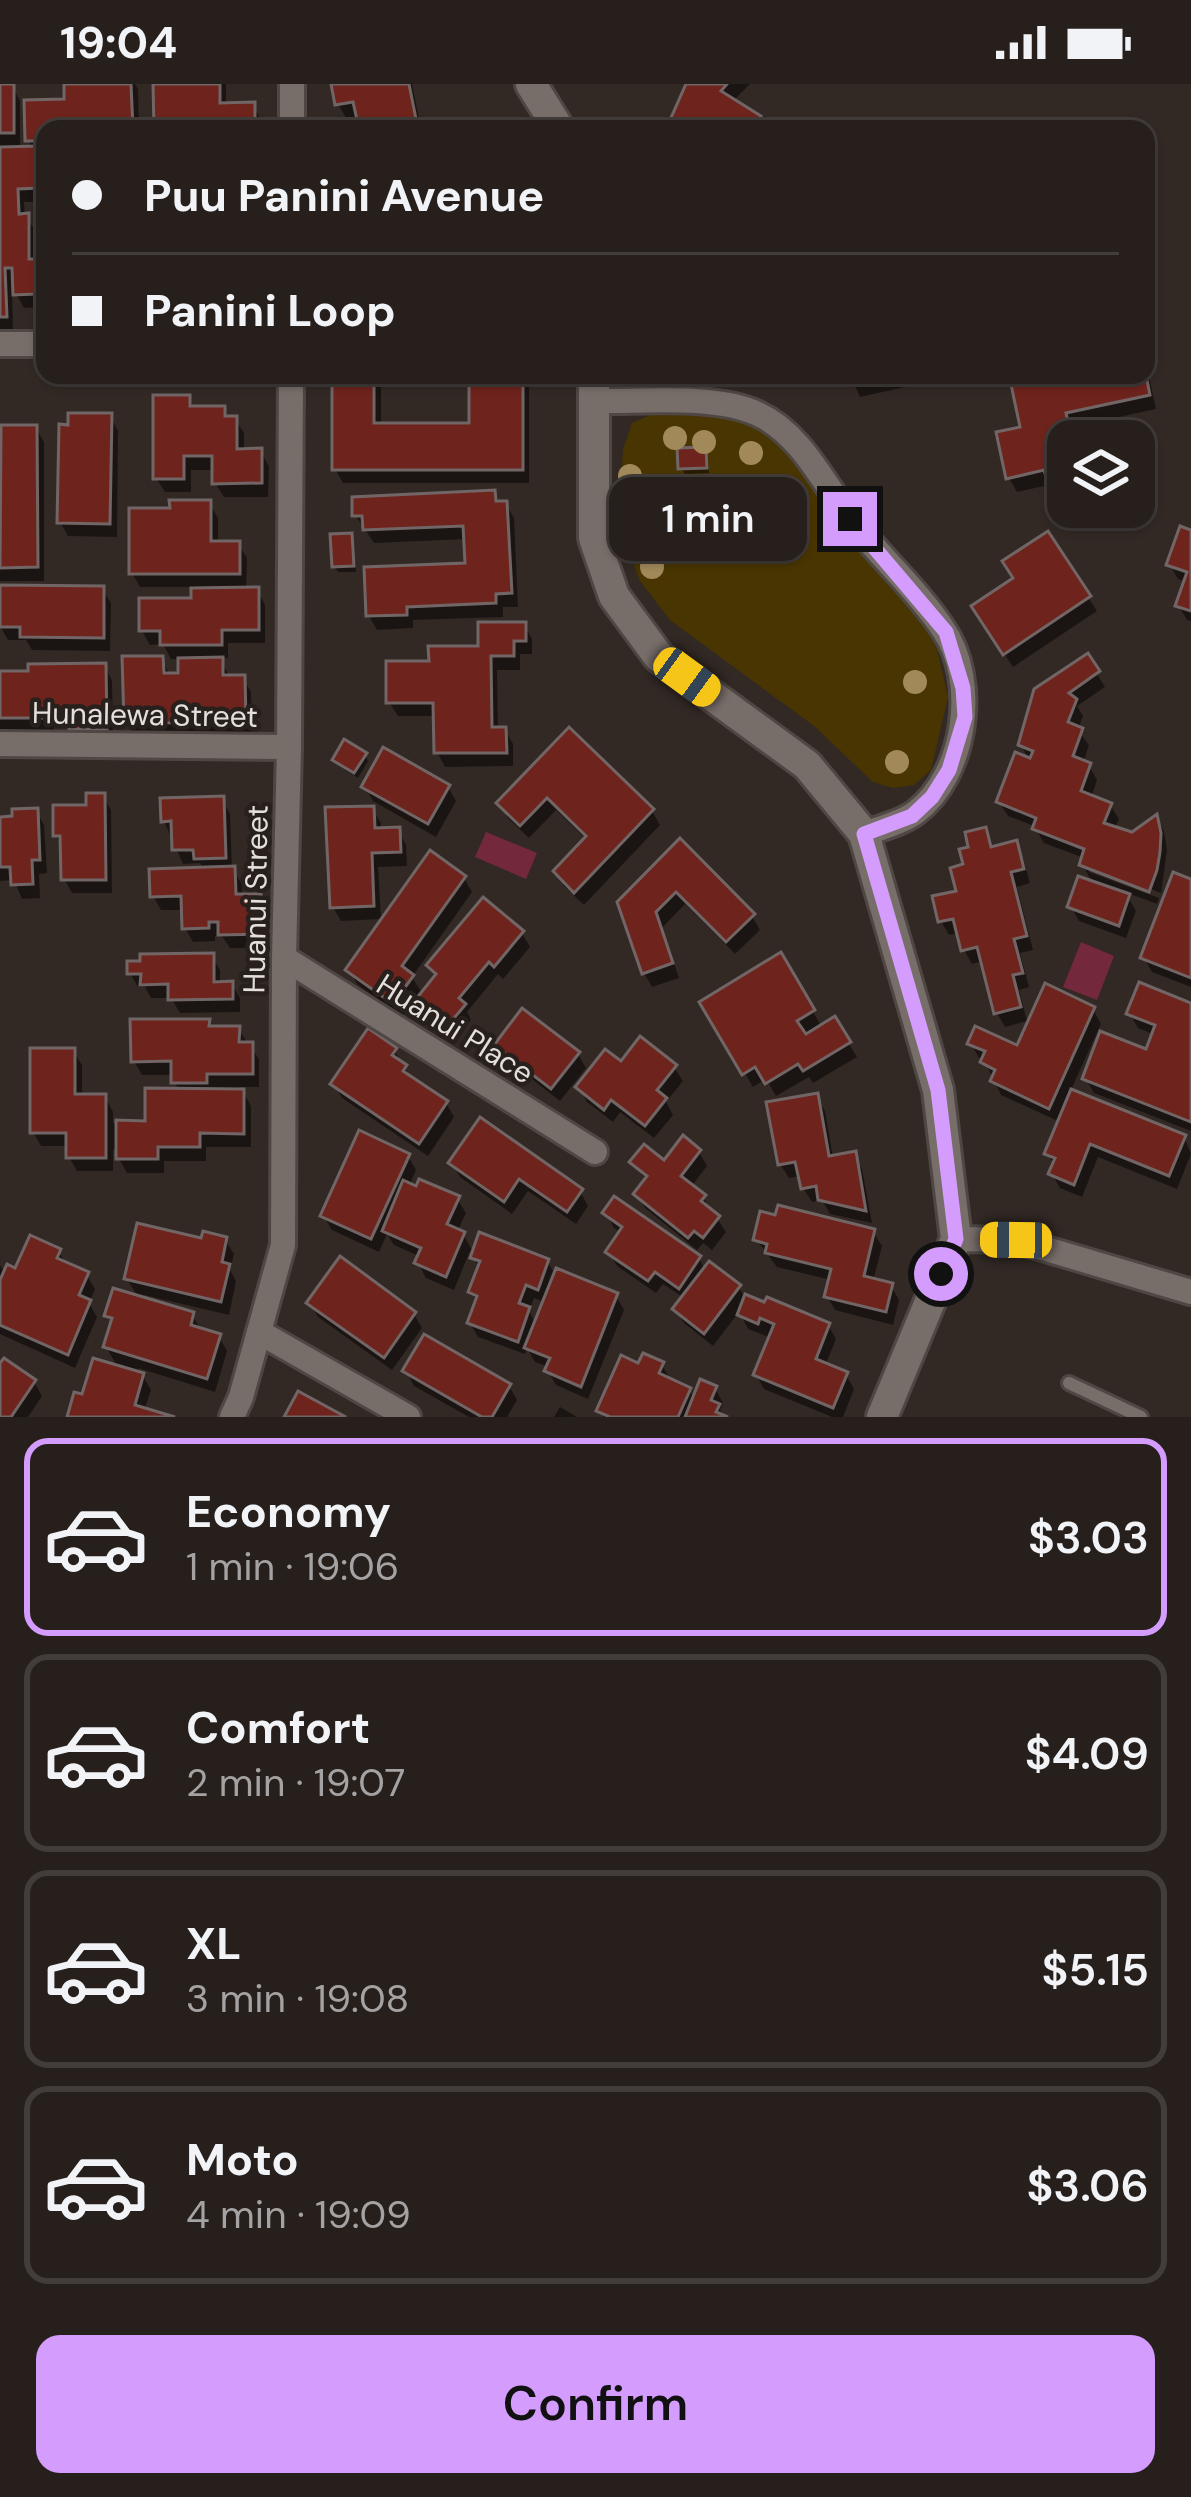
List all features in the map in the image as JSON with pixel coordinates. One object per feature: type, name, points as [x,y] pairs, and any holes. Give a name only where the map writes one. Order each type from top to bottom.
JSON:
[{"type":"street","points":[[292,84],[292,120]]},
{"type":"street","points":[[542,88],[555,120]]},
{"type":"street","points":[[0,344],[36,344]]},
{"type":"street","name":"Huanui Street","points":[[232,1417],[283,1245],[291,384]]},
{"type":"street","points":[[864,834],[912,816],[932,797],[949,770],[965,717],[963,688],[946,632],[779,425],[736,405],[594,388],[593,538],[614,596],[658,657],[807,765],[864,834],[938,1090],[956,1239],[882,1417]]},
{"type":"street","name":"Hunalewa Street","points":[[0,744],[289,747]]},
{"type":"street","name":"Huanui Place","points":[[284,958],[595,1152]]},
{"type":"street","points":[[956,1239],[1016,1240],[1191,1292]]},
{"type":"street","points":[[259,1332],[408,1417]]},
{"type":"lane","points":[[1069,1383],[1141,1417]]},
{"type":"shaded area","points":[[653,414],[734,417],[769,429],[866,560],[916,612],[937,649],[948,697],[931,770],[914,785],[893,788],[873,782],[814,726],[670,620],[640,581],[627,547],[623,449],[632,423]]},
{"type":"shaded area","points":[[486,832],[537,853],[526,879],[475,857]]},
{"type":"shaded area","points":[[1081,942],[1114,956],[1097,1000],[1063,987]]},
{"type":"building","points":[[0,84],[14,84],[14,133],[0,133]]},
{"type":"building","points":[[64,84],[131,84],[133,120],[36,120],[36,141],[25,141],[24,100],[64,99]]},
{"type":"building","points":[[153,84],[220,84],[220,103],[255,102],[255,120],[154,120]]},
{"type":"building","points":[[331,84],[409,84],[416,120],[357,120],[353,102],[335,105]]},
{"type":"building","points":[[686,84],[727,84],[721,91],[761,116],[759,120],[670,120]]},
{"type":"building","points":[[36,146],[36,188],[18,189],[19,214],[29,213],[29,259],[35,259],[36,294],[13,295],[12,268],[5,268],[7,317],[0,317],[0,147]]},
{"type":"building","points":[[332,384],[374,384],[374,423],[469,423],[469,384],[523,384],[523,470],[332,470]]},
{"type":"building","points":[[1011,384],[1148,384],[1150,395],[1066,413],[1068,420],[1047,420],[1047,477],[1044,470],[1006,479],[996,432],[1020,427]]},
{"type":"building","points":[[153,395],[190,395],[190,406],[225,406],[225,416],[237,416],[237,449],[262,448],[262,483],[212,484],[212,456],[184,456],[184,479],[153,479]]},
{"type":"building","points":[[68,413],[112,413],[110,524],[57,523],[59,424],[68,425]]},
{"type":"building","points":[[1,425],[37,425],[38,567],[0,568]]},
{"type":"building","points":[[706,447],[707,468],[678,469],[677,448]]},
{"type":"building","points":[[495,490],[496,501],[507,501],[512,593],[496,594],[496,603],[407,607],[407,615],[366,616],[364,567],[465,563],[463,526],[363,530],[362,516],[352,516],[352,497]]},
{"type":"building","points":[[169,500],[211,500],[211,541],[240,541],[240,574],[129,574],[129,508],[170,508]]},
{"type":"building","points":[[1180,526],[1191,530],[1191,611],[1175,606],[1187,572],[1166,565]]},
{"type":"building","points":[[1048,531],[1091,596],[1003,655],[971,606],[1013,578],[1002,561]]},
{"type":"building","points":[[352,533],[354,566],[332,567],[330,534]]},
{"type":"building","points":[[0,585],[104,586],[104,638],[20,637],[20,627],[0,627]]},
{"type":"building","points":[[259,587],[259,630],[222,630],[222,645],[160,645],[160,631],[139,631],[139,598],[191,598],[191,588]]},
{"type":"building","points":[[478,622],[526,622],[526,641],[514,641],[514,656],[491,656],[492,727],[506,727],[507,753],[434,753],[433,703],[386,703],[386,661],[429,661],[428,646],[478,646]]},
{"type":"building","points":[[1088,653],[1100,671],[1069,693],[1077,699],[1068,722],[1083,728],[1073,756],[1091,763],[1081,791],[1112,803],[1104,823],[1132,832],[1157,814],[1160,852],[1149,892],[1079,865],[1084,849],[1032,829],[1036,818],[996,802],[1015,752],[1030,758],[1033,751],[1018,745],[1034,689]]},
{"type":"building","points":[[122,656],[163,656],[164,673],[178,673],[178,658],[223,657],[223,675],[245,675],[246,721],[124,724]]},
{"type":"building","points":[[106,663],[107,729],[69,729],[69,711],[48,712],[48,718],[0,718],[0,671],[28,671],[28,664]]},
{"type":"building","points":[[569,727],[654,809],[574,893],[553,871],[586,836],[547,798],[520,826],[496,803]]},
{"type":"building","points":[[344,739],[367,753],[354,773],[332,760]]},
{"type":"building","points":[[383,747],[450,785],[428,824],[361,787]]},
{"type":"building","points":[[86,793],[105,793],[106,880],[61,880],[60,836],[53,836],[53,805],[86,805]]},
{"type":"building","points":[[224,796],[226,858],[194,859],[193,850],[172,850],[171,821],[161,822],[160,798]]},
{"type":"building","points":[[374,806],[375,828],[400,827],[401,852],[372,853],[374,906],[330,908],[325,807]]},
{"type":"building","points":[[38,808],[40,860],[32,860],[33,884],[11,885],[10,867],[0,867],[0,817],[12,816],[12,809]]},
{"type":"building","points":[[986,827],[991,847],[1017,840],[1024,869],[1011,872],[1027,936],[1014,939],[1023,973],[1013,975],[1021,1007],[994,1014],[977,947],[961,951],[953,919],[938,922],[932,896],[956,891],[950,868],[963,864],[959,849],[968,847],[965,832]]},
{"type":"building","points":[[680,838],[755,914],[726,942],[676,892],[656,912],[673,963],[642,974],[617,902]]},
{"type":"building","points":[[430,850],[466,876],[402,966],[414,975],[393,1004],[345,970]]},
{"type":"building","points":[[235,866],[236,894],[261,894],[262,934],[218,935],[218,922],[209,922],[209,928],[182,929],[181,896],[150,897],[149,869]]},
{"type":"building","points":[[1173,872],[1191,879],[1191,978],[1140,958]]},
{"type":"building","points":[[1078,876],[1130,894],[1119,926],[1067,907]]},
{"type":"building","points":[[483,897],[524,931],[459,998],[466,1004],[444,1030],[412,1004],[436,974],[426,965]]},
{"type":"building","points":[[781,952],[815,1010],[797,1021],[806,1034],[835,1016],[851,1042],[803,1071],[798,1064],[765,1084],[755,1067],[742,1075],[699,1002]]},
{"type":"building","points":[[214,953],[214,982],[233,981],[233,999],[168,1000],[168,984],[140,985],[141,974],[127,974],[127,961],[140,961],[140,954]]},
{"type":"building","points":[[1139,982],[1191,1003],[1191,1122],[1082,1079],[1100,1031],[1146,1049],[1155,1025],[1126,1014]]},
{"type":"building","points":[[1045,983],[1095,1007],[1049,1109],[990,1081],[995,1070],[980,1062],[985,1051],[967,1044],[975,1026],[1017,1045]]},
{"type":"building","points":[[522,1008],[580,1052],[551,1089],[494,1045]]},
{"type":"building","points":[[130,1019],[210,1019],[209,1026],[240,1026],[239,1042],[253,1042],[253,1074],[207,1074],[207,1083],[171,1083],[171,1061],[131,1062]]},
{"type":"building","points":[[368,1028],[397,1048],[392,1055],[407,1065],[403,1071],[448,1101],[419,1144],[330,1084]]},
{"type":"building","points":[[640,1036],[677,1065],[657,1090],[667,1098],[645,1126],[611,1100],[604,1110],[575,1087],[605,1049],[621,1061]]},
{"type":"building","points":[[30,1048],[75,1048],[75,1094],[106,1094],[106,1158],[66,1158],[66,1133],[30,1133]]},
{"type":"building","points":[[145,1088],[244,1089],[244,1134],[200,1133],[200,1147],[158,1147],[158,1159],[116,1159],[116,1120],[145,1121]]},
{"type":"building","points":[[1071,1089],[1186,1135],[1169,1176],[1090,1144],[1074,1185],[1048,1174],[1055,1158],[1044,1154]]},
{"type":"building","points":[[818,1093],[829,1156],[856,1151],[866,1211],[818,1200],[816,1186],[801,1189],[795,1162],[778,1165],[766,1102]]},
{"type":"building","points":[[480,1117],[583,1189],[567,1212],[519,1179],[504,1202],[448,1163]]},
{"type":"building","points":[[359,1130],[410,1154],[371,1239],[320,1216]]},
{"type":"building","points":[[683,1135],[701,1150],[681,1176],[706,1195],[701,1201],[720,1216],[703,1238],[694,1231],[688,1238],[633,1194],[647,1176],[629,1162],[644,1144],[664,1160]]},
{"type":"building","points":[[419,1179],[460,1196],[447,1224],[465,1232],[446,1277],[414,1263],[421,1248],[382,1231],[403,1180],[416,1186]]},
{"type":"building","points":[[614,1196],[701,1256],[679,1289],[655,1272],[648,1281],[605,1252],[622,1227],[602,1213]]},
{"type":"building","points":[[778,1205],[875,1229],[864,1276],[893,1283],[886,1312],[824,1297],[831,1269],[765,1253],[767,1244],[753,1240],[760,1211],[775,1215]]},
{"type":"building","points":[[137,1223],[201,1238],[203,1231],[227,1237],[222,1262],[230,1264],[221,1302],[124,1279]]},
{"type":"building","points":[[479,1232],[549,1259],[538,1290],[526,1285],[519,1303],[530,1307],[518,1342],[467,1323],[477,1296],[468,1292],[480,1261],[470,1258]]},
{"type":"building","points":[[30,1235],[61,1249],[57,1258],[89,1272],[79,1295],[91,1300],[68,1355],[0,1325],[0,1280],[7,1264],[15,1268]]},
{"type":"building","points":[[340,1256],[416,1312],[384,1358],[306,1303]]},
{"type":"building","points":[[709,1261],[741,1285],[704,1334],[672,1309]]},
{"type":"building","points":[[556,1268],[618,1293],[581,1387],[544,1371],[550,1358],[524,1348]]},
{"type":"building","points":[[113,1288],[194,1312],[191,1325],[221,1334],[207,1379],[103,1347],[112,1318],[104,1316]]},
{"type":"building","points":[[745,1294],[764,1302],[767,1297],[830,1323],[816,1359],[848,1372],[833,1408],[753,1375],[774,1324],[760,1318],[758,1324],[737,1315]]},
{"type":"building","points":[[424,1334],[511,1384],[492,1417],[482,1417],[402,1371]]},
{"type":"building","points":[[643,1353],[664,1362],[659,1373],[691,1388],[678,1417],[610,1417],[596,1411],[621,1355],[638,1363]]},
{"type":"building","points":[[4,1358],[36,1380],[11,1417],[0,1417],[0,1363]]},
{"type":"building","points":[[93,1358],[144,1373],[135,1405],[175,1417],[67,1417],[74,1392],[82,1394]]},
{"type":"building","points":[[700,1379],[717,1386],[711,1400],[720,1404],[716,1412],[728,1417],[685,1417]]},
{"type":"building","points":[[298,1391],[346,1417],[284,1417]]},
{"type":"route","points":[[850,519],[946,632],[963,688],[965,717],[949,770],[932,797],[912,816],[864,834],[938,1090],[956,1239],[941,1274]]}]
